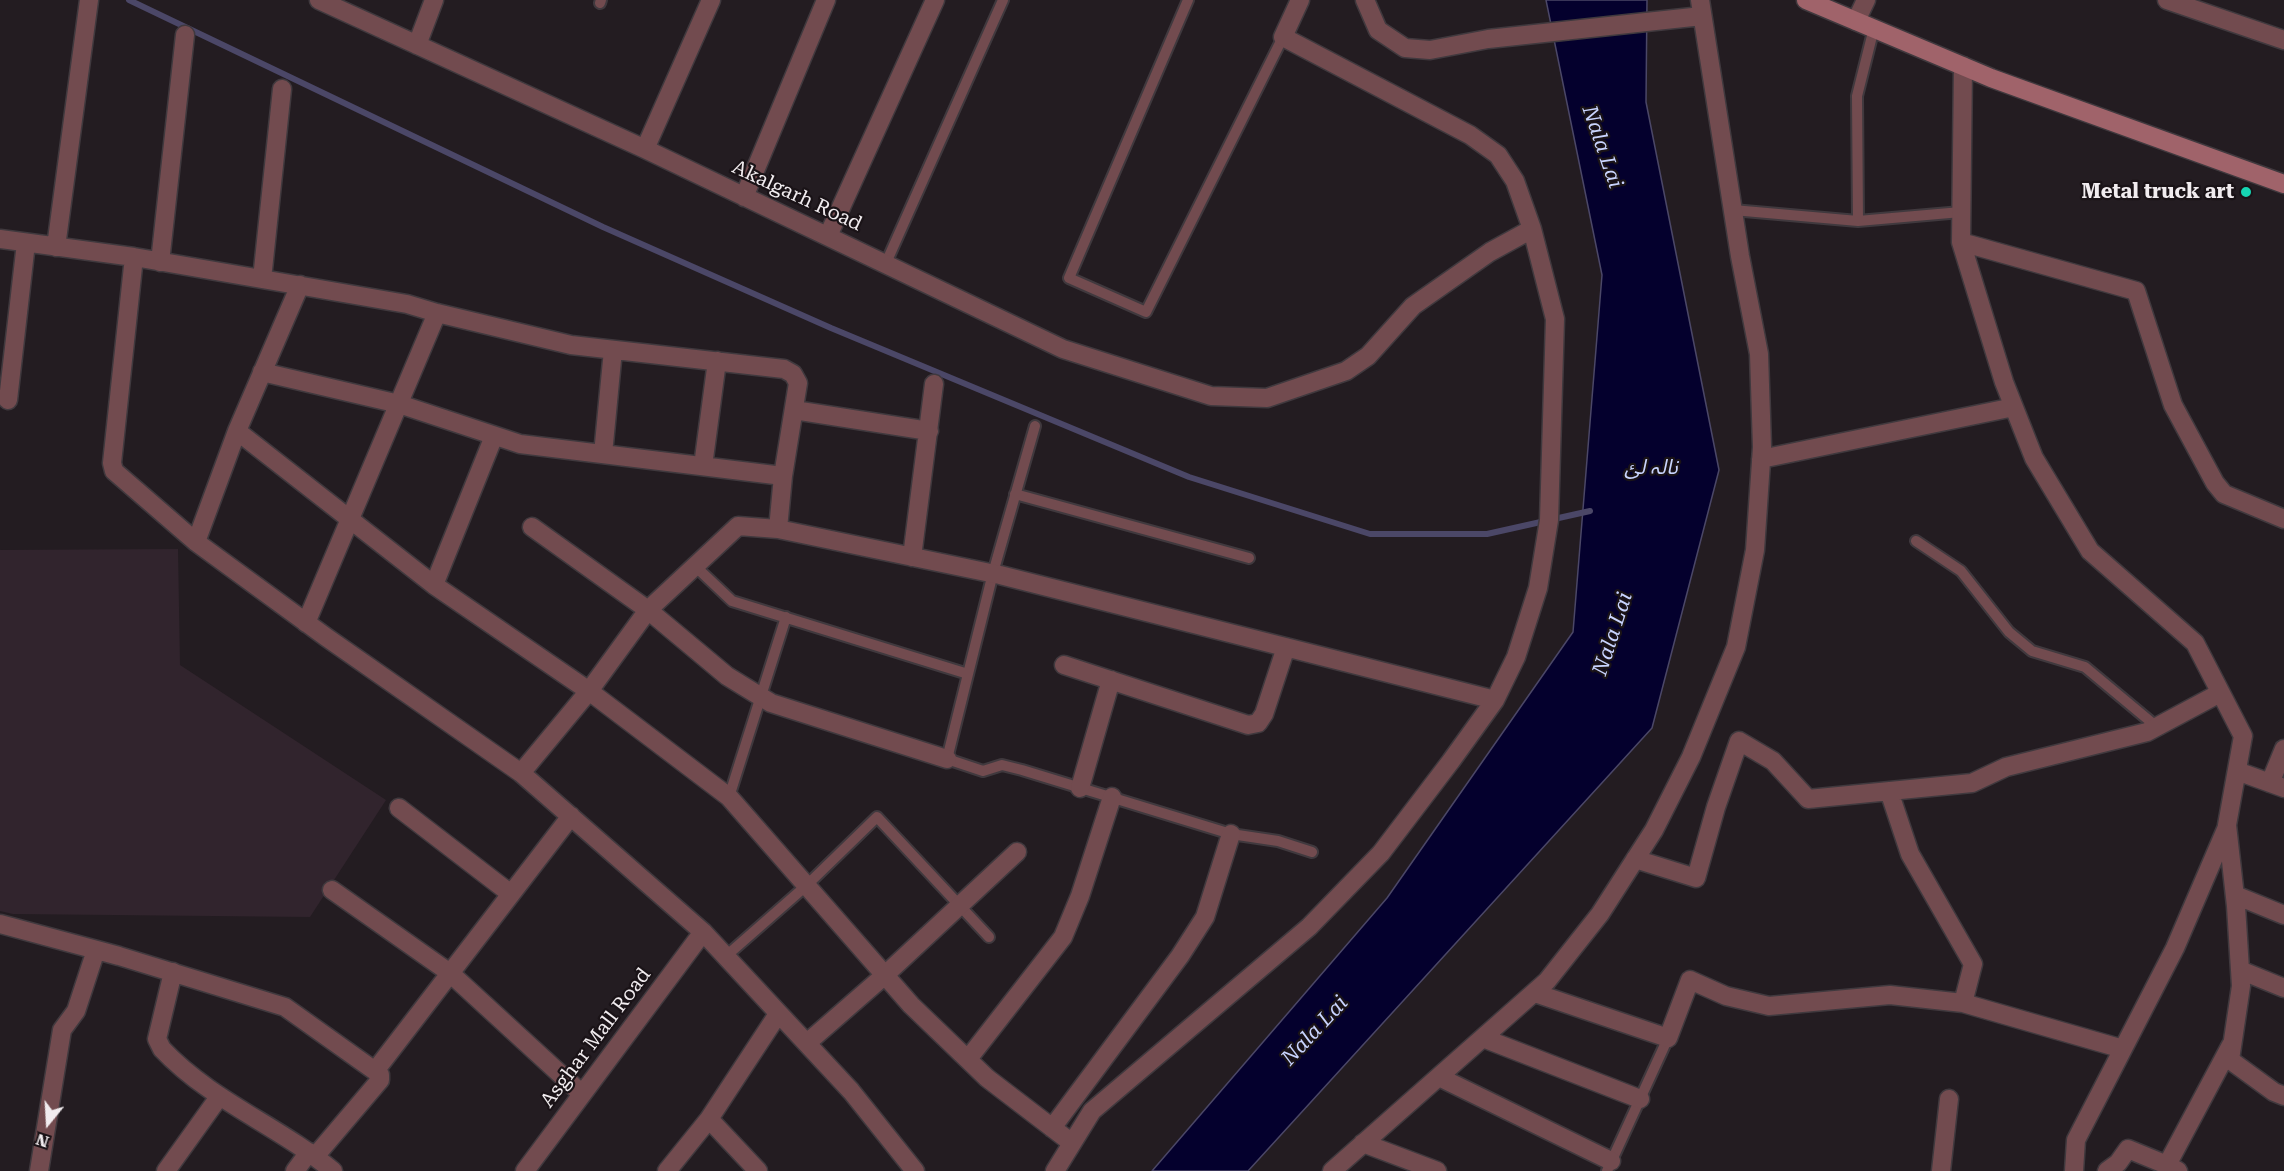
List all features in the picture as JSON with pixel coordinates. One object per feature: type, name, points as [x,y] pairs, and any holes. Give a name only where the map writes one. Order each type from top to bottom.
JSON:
[{"type":"main road","points":[[1806,0],[1991,78],[2284,184]]},
{"type":"street","points":[[56,247],[89,0]]},
{"type":"street","name":"Akalgarh Road","points":[[319,0],[645,149],[1063,349],[1211,396],[1267,398],[1346,371],[1368,356],[1413,306],[1490,252],[1532,229]]},
{"type":"street","points":[[417,45],[434,0]]},
{"type":"street","points":[[645,149],[711,0]]},
{"type":"street","points":[[744,197],[826,0]]},
{"type":"street","points":[[828,236],[935,0]]},
{"type":"street","points":[[1055,1171],[1092,1111],[1309,927],[1381,853],[1495,700],[1516,657],[1538,588],[1550,520],[1555,319],[1532,229],[1515,181],[1498,155],[1470,135],[1283,37],[1300,0]]},
{"type":"street","points":[[1332,1171],[1548,981],[1600,914],[1654,830],[1691,757],[1736,647],[1755,550],[1761,459],[1759,354],[1733,210],[1701,8],[1652,20],[1488,39],[1430,50],[1405,48],[1378,30],[1365,0]]},
{"type":"street","points":[[1856,21],[1866,0]]},
{"type":"street","points":[[2167,0],[2284,40]]},
{"type":"street","points":[[160,262],[185,35]]},
{"type":"street","points":[[1963,66],[1960,242],[2004,382],[2034,458],[2090,551],[2195,643],[2243,736],[2227,825],[2175,948],[2076,1140],[2074,1171]]},
{"type":"street","points":[[261,279],[282,89]]},
{"type":"street","points":[[0,239],[134,257],[407,304],[571,345],[784,369],[793,374],[798,383],[783,476],[778,529]]},
{"type":"street","points":[[1960,242],[2136,291],[2173,405],[2215,483],[2224,494],[2284,519]]},
{"type":"street","points":[[8,400],[26,243]]},
{"type":"street","points":[[134,257],[112,463],[114,471],[196,542],[306,623],[521,772],[703,932],[851,1091],[915,1171]]},
{"type":"street","points":[[196,542],[237,431],[300,285]]},
{"type":"street","points":[[306,623],[437,313]]},
{"type":"street","points":[[603,454],[613,350]]},
{"type":"street","points":[[703,466],[717,361]]},
{"type":"street","points":[[262,372],[399,404],[519,444],[783,476]]},
{"type":"street","points":[[912,557],[934,384]]},
{"type":"street","points":[[1761,459],[2014,407]]},
{"type":"street","points":[[794,410],[929,431]]},
{"type":"street","points":[[237,431],[434,585],[589,691],[729,797],[911,1005],[987,1078],[1072,1143]]},
{"type":"street","points":[[434,585],[494,436]]},
{"type":"street","points":[[521,772],[589,691],[648,610],[738,526],[778,529],[993,573],[1495,700]]},
{"type":"street","points":[[532,527],[648,610],[727,676],[760,697],[771,703],[947,759]]},
{"type":"street","points":[[1064,665],[1248,725],[1258,723],[1264,714],[1286,646]]},
{"type":"street","points":[[1080,788],[1111,680]]},
{"type":"street","points":[[1635,859],[1696,878],[1716,807],[1739,741],[1773,761],[1808,799],[1972,783],[2006,767],[2147,732],[2220,693]]},
{"type":"street","points":[[2237,771],[2277,785],[2284,749]]},
{"type":"street","points":[[1889,791],[1910,854],[1973,964],[1963,1003]]},
{"type":"street","points":[[968,1059],[1063,937],[1080,896],[1112,797]]},
{"type":"street","points":[[399,808],[511,894]]},
{"type":"street","points":[[375,1071],[571,816]]},
{"type":"street","points":[[2227,825],[2241,970],[2241,986],[2230,1060],[2274,1092],[2284,1096]]},
{"type":"street","points":[[1052,1128],[1180,956],[1205,917],[1231,834]]},
{"type":"street","points":[[807,1043],[885,975],[1017,852]]},
{"type":"street","points":[[332,890],[450,973],[582,1094]]},
{"type":"street","points":[[2235,895],[2284,915]]},
{"type":"street","points":[[0,924],[285,1006],[380,1075],[380,1080],[318,1153],[295,1171]]},
{"type":"street","name":"Asghar Mall Road","points":[[525,1171],[703,932]]},
{"type":"street","points":[[39,1171],[62,1030],[76,1011],[96,950]]},
{"type":"street","points":[[2241,970],[2284,988]]},
{"type":"street","points":[[173,972],[157,1039],[170,1057],[219,1097],[313,1155],[333,1171]]},
{"type":"street","points":[[1535,993],[1668,1038],[1690,980],[1726,996],[1769,1006],[1890,995],[1963,1003],[2123,1049]]},
{"type":"street","points":[[667,1171],[710,1119],[778,1014]]},
{"type":"street","points":[[1483,1038],[1640,1099]]},
{"type":"street","points":[[2107,1171],[2118,1163],[2128,1149],[2172,1168],[2233,1041]]},
{"type":"street","points":[[1439,1077],[1609,1166]]},
{"type":"street","points":[[166,1171],[219,1097]]},
{"type":"street","points":[[1941,1171],[1949,1099]]},
{"type":"street","points":[[710,1119],[758,1171]]},
{"type":"street","points":[[1363,1143],[1437,1171]]},
{"type":"lane","points":[[886,263],[1004,0]]},
{"type":"lane","points":[[1188,0],[1069,278],[1146,312],[1283,37]]},
{"type":"lane","points":[[1858,221],[1857,96],[1874,28]]},
{"type":"lane","points":[[1733,210],[1858,221],[1961,212]]},
{"type":"lane","points":[[1035,426],[993,573],[947,759],[983,771],[1002,765],[1231,834],[1278,841],[1312,852]]},
{"type":"lane","points":[[1015,495],[1249,558]]},
{"type":"lane","points":[[1916,541],[1961,571],[2008,632],[2032,651],[2085,667],[2157,727]]},
{"type":"lane","points":[[695,566],[732,601],[968,674]]},
{"type":"lane","points":[[729,797],[786,617]]},
{"type":"lane","points":[[725,957],[807,885],[877,817],[989,938]]},
{"type":"lane","points":[[1609,1166],[1668,1038]]},
{"type":"shaded area","points":[[178,549],[180,665],[386,800],[310,917],[13,914],[0,911],[0,550]]},
{"type":"water","name":"نالہ لئ","points":[[1546,0],[1647,0],[1646,102],[1719,470],[1652,728],[1248,1171],[1152,1171],[1387,898],[1573,632],[1602,275]]},
{"type":"waterway","points":[[129,0],[603,227],[831,328],[1189,477],[1370,534],[1487,534],[1590,511]]},
{"type":"place","name":"Metal truck art","points":[[2246,192]]},
{"type":"water label","name":"Nala Lai","points":[[1602,147]]},
{"type":"water label","name":"Nala Lai","points":[[1613,634]]},
{"type":"water label","name":"Nala Lai","points":[[1315,1031]]}]
